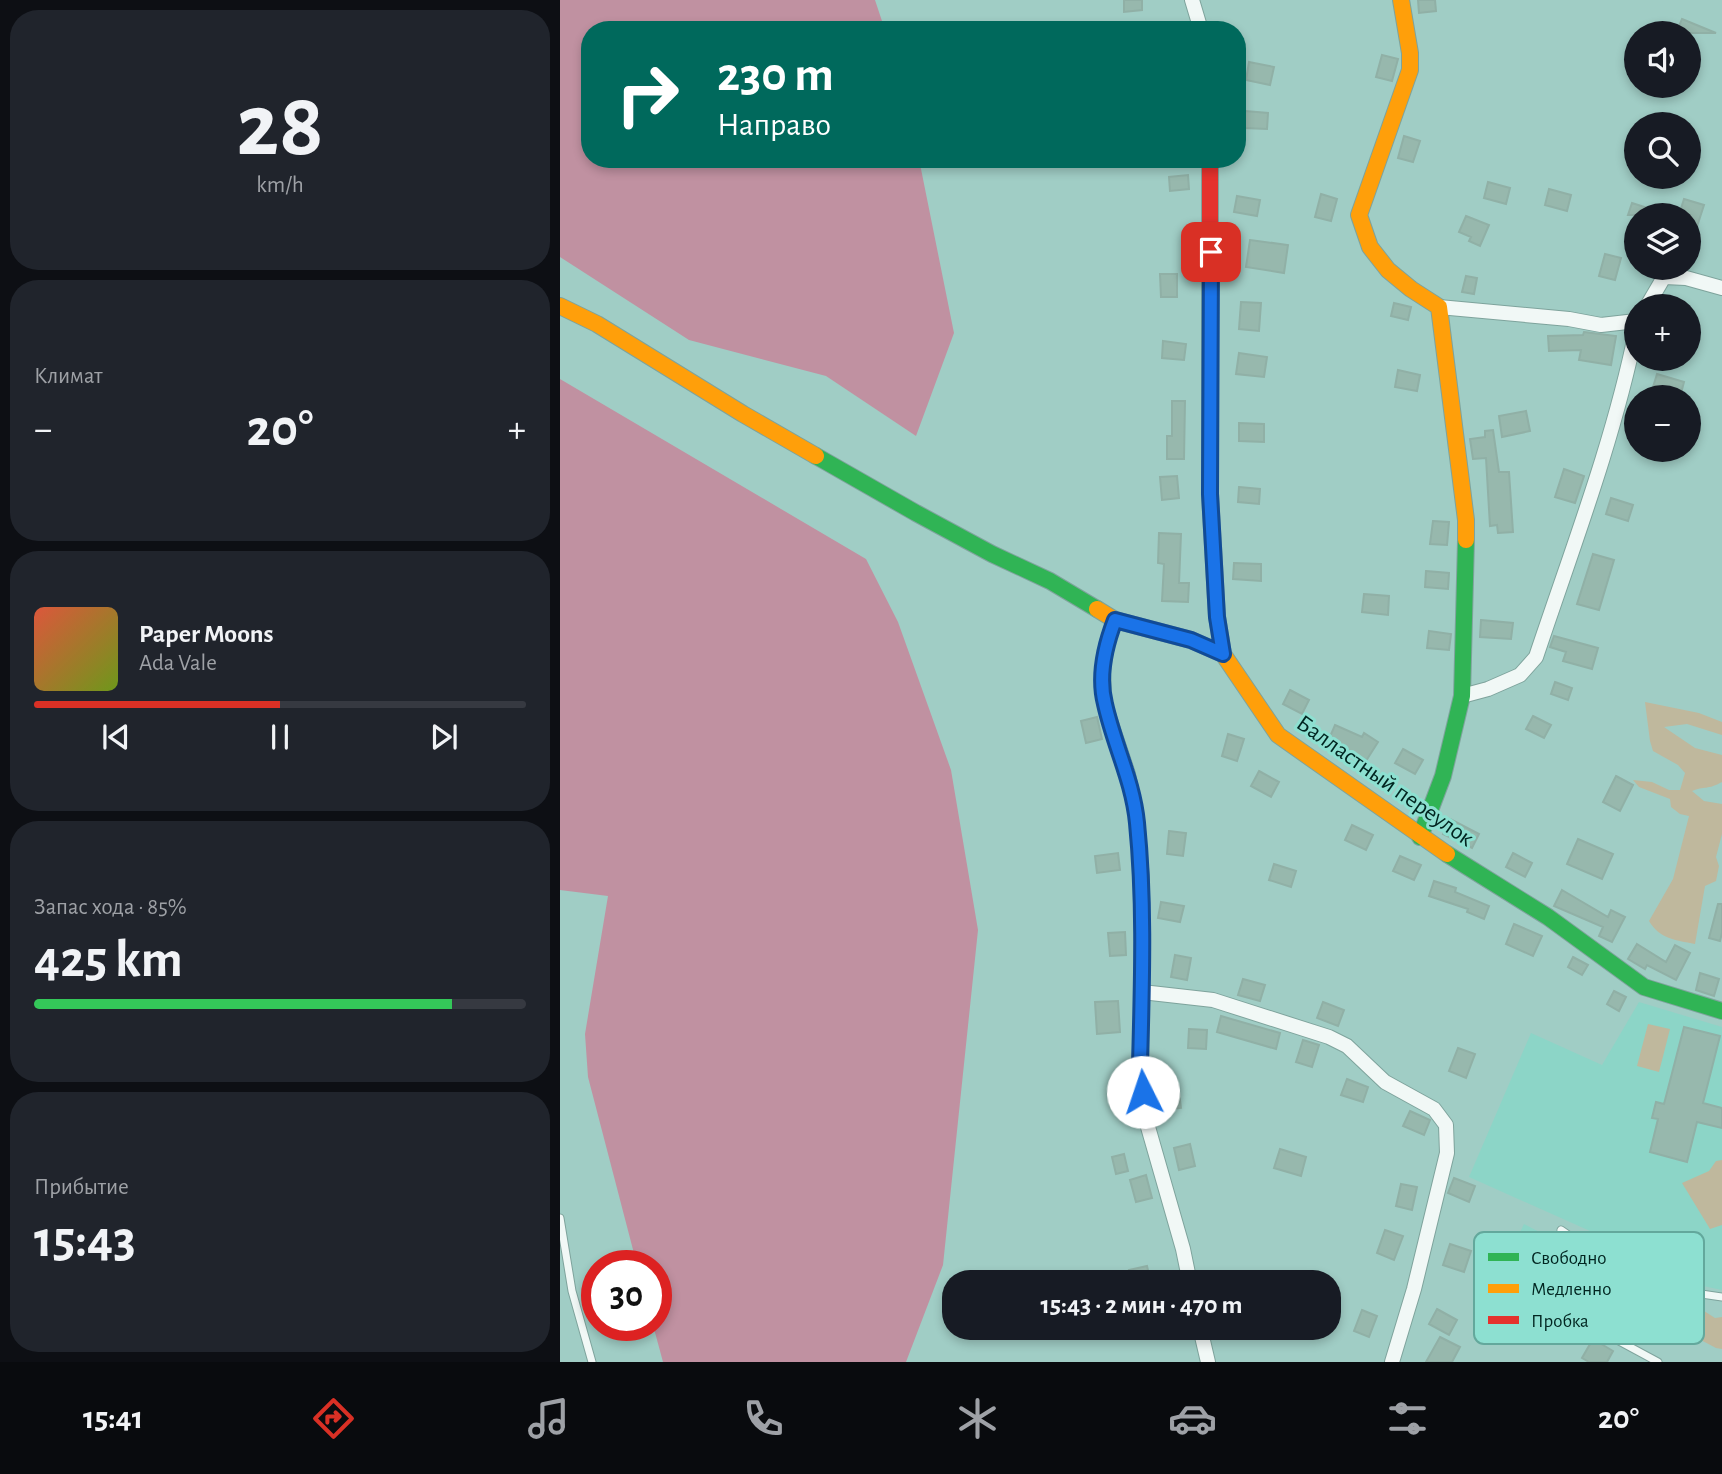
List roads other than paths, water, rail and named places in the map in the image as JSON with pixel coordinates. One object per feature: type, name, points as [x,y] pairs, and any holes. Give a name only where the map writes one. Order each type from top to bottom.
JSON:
[{"type":"street","points":[[1192,0],[1198,21]]},
{"type":"street","points":[[1401,0],[1410,53],[1410,70],[1359,215],[1364,237],[1380,262],[1406,286],[1439,307],[1569,319],[1601,325],[1624,322]]},
{"type":"street","name":"Балластный переулок","points":[[1210,168],[1210,494],[1217,617],[1223,654],[1278,735],[1420,837],[1548,917],[1644,986],[1722,1011]]},
{"type":"street","points":[[1654,294],[1664,277],[1685,278],[1722,287]]},
{"type":"street","points":[[560,306],[597,324],[743,414],[904,506],[992,554],[1050,581],[1115,620],[1191,640],[1223,654]]},
{"type":"street","points":[[1420,837],[1443,776],[1462,696],[1466,520],[1439,307]]},
{"type":"street","points":[[1462,696],[1488,689],[1520,675],[1536,657],[1598,479],[1627,371]]},
{"type":"street","points":[[1115,620],[1107,642],[1103,670],[1104,702],[1128,774],[1137,819],[1142,880],[1140,1065],[1146,1120],[1187,1270]]},
{"type":"street","points":[[1142,992],[1213,1000],[1329,1037],[1348,1046],[1385,1082],[1434,1109],[1446,1125],[1447,1153],[1414,1289],[1392,1362]]},
{"type":"street","points":[[1203,1340],[1208,1362]]},
{"type":"lane","points":[[560,1218],[572,1291],[592,1362]]},
{"type":"lane","points":[[1704,1294],[1722,1297]]},
{"type":"lane","points":[[1625,1344],[1658,1362]]}]
